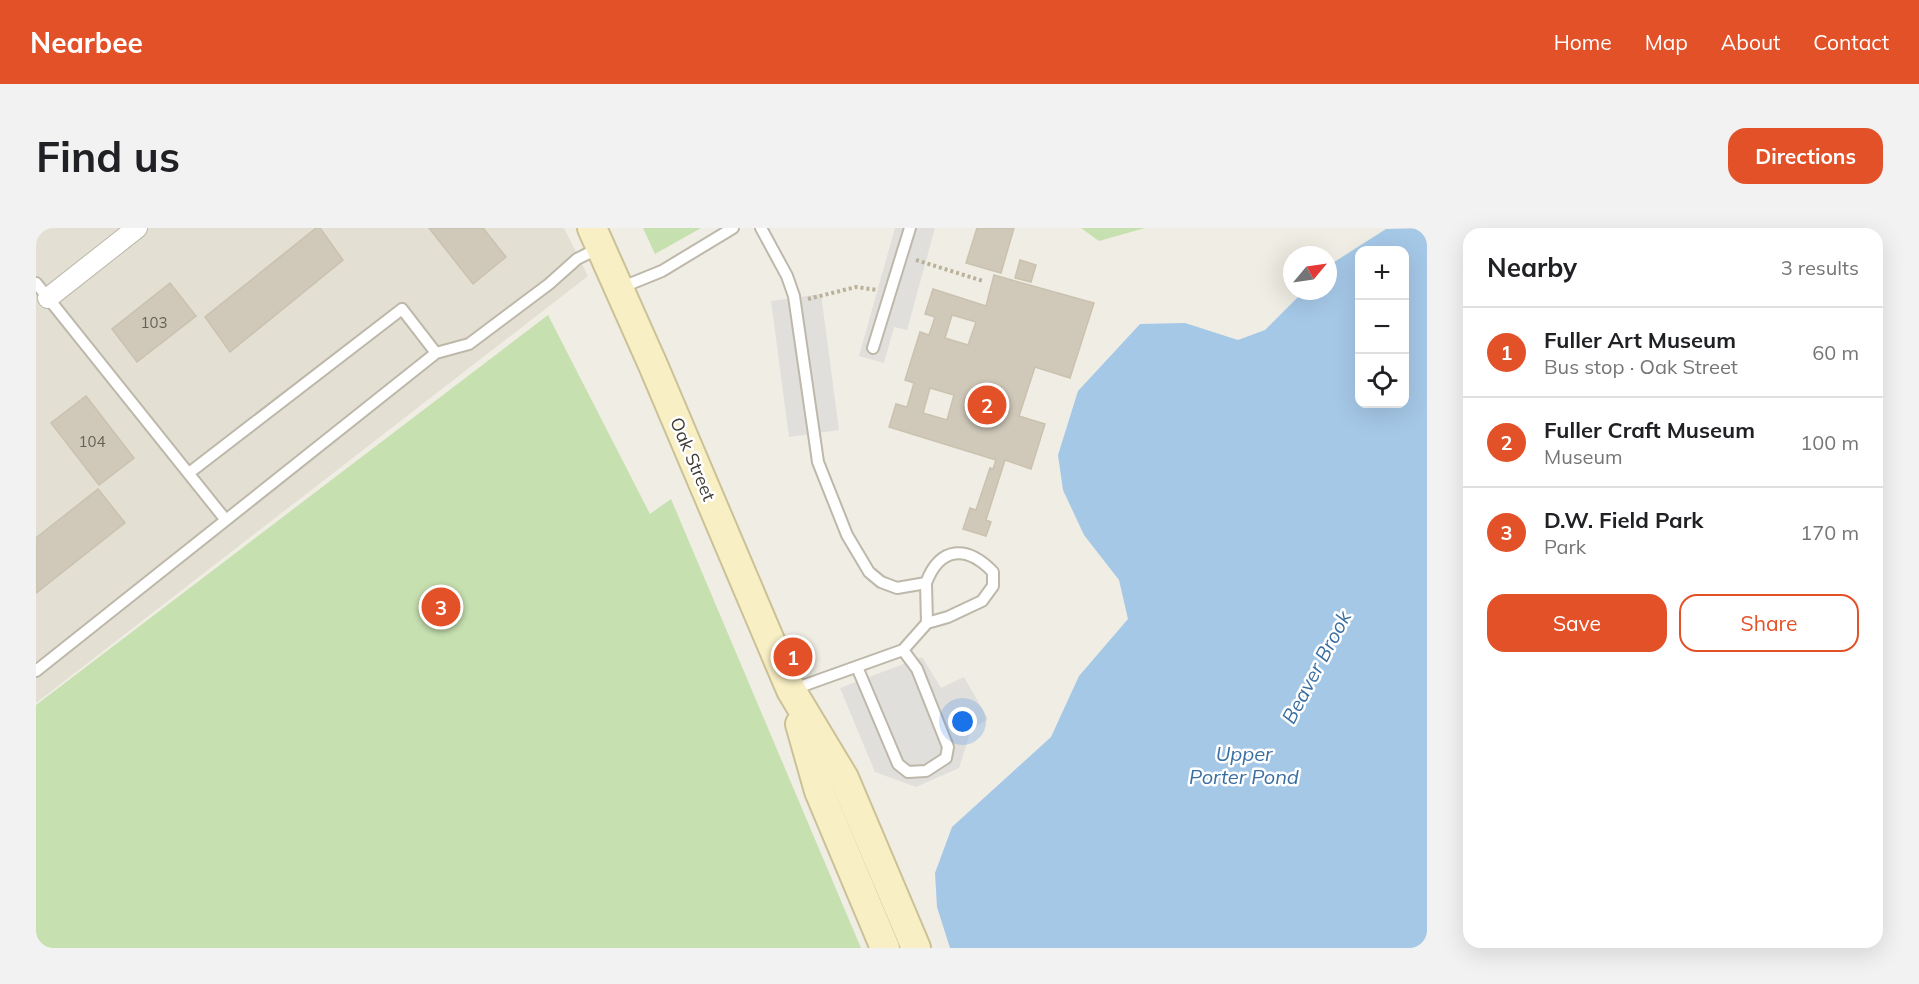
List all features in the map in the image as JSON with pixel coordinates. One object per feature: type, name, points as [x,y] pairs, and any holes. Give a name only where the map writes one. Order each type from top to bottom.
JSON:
[{"type":"main road","name":"Oak Street","points":[[596,238],[791,690],[819,791],[885,948]]},
{"type":"main road","name":"Oak Street","points":[[791,690],[844,778],[916,948]]},
{"type":"main road","points":[[866,902],[892,891]]},
{"type":"street","points":[[42,291],[137,228]]},
{"type":"lane","points":[[619,288],[662,270],[733,228]]},
{"type":"lane","points":[[761,228],[787,276],[794,296],[818,462],[847,535],[869,572],[881,582],[897,588],[926,584]]},
{"type":"lane","points":[[873,348],[910,228]]},
{"type":"lane","points":[[36,671],[436,353],[469,344],[549,284],[596,238]]},
{"type":"lane","points":[[42,291],[225,519]]},
{"type":"lane","points":[[189,473],[402,309],[436,353]]},
{"type":"lane","points":[[791,690],[903,650],[927,622],[948,617],[982,601],[993,586],[993,572],[981,560],[958,552],[942,557],[931,569],[926,584],[927,622]]},
{"type":"lane","points":[[857,667],[898,764],[908,772],[926,771],[946,758],[948,747],[917,669],[903,650]]},
{"type":"path","points":[[901,256],[983,281]]},
{"type":"path","points":[[821,297],[856,287],[878,291]]},
{"type":"shaded area","points":[[36,228],[564,228],[588,276],[36,703]]},
{"type":"shaded area","points":[[895,228],[935,228],[907,330],[894,327],[884,363],[859,356]]},
{"type":"shaded area","points":[[821,294],[839,430],[789,437],[771,301]]},
{"type":"shaded area","points":[[922,657],[941,688],[964,677],[988,719],[971,730],[959,768],[916,787],[875,772],[840,688]]},
{"type":"green space","points":[[643,228],[701,228],[655,254]]},
{"type":"green space","points":[[1081,228],[1145,228],[1099,241]]},
{"type":"green space","points":[[548,315],[650,514],[671,499],[861,948],[36,948],[36,705]]},
{"type":"water","name":"Upper Porter Pond","points":[[1427,228],[1427,948],[950,948],[937,907],[935,873],[952,827],[1051,737],[1079,676],[1128,619],[1119,580],[1084,535],[1063,490],[1058,455],[1078,391],[1140,324],[1185,323],[1238,340],[1265,330],[1295,300],[1337,300],[1337,260],[1355,249],[1355,408],[1409,408],[1409,246],[1359,246],[1386,229]]},
{"type":"building","points":[[316,228],[320,228],[343,260],[230,352],[205,317]]},
{"type":"building","points":[[429,228],[483,228],[506,257],[473,284]]},
{"type":"building","points":[[977,228],[1014,228],[1001,273],[966,263]]},
{"type":"building","points":[[1020,260],[1036,265],[1031,282],[1015,278]]},
{"type":"building","points":[[994,275],[1094,303],[1070,378],[1035,367],[1019,416],[1045,424],[1031,469],[1005,460],[986,520],[991,522],[986,536],[963,529],[970,508],[976,510],[990,468],[993,469],[996,460],[889,427],[896,404],[907,407],[914,383],[905,380],[920,332],[929,335],[935,317],[925,314],[933,289],[986,306]],"holes":[[[952,315],[976,322],[968,345],[945,338]],[[930,388],[954,395],[947,420],[923,413]]]},
{"type":"building","points":[[170,283],[196,316],[137,362],[112,329]]},
{"type":"building","points":[[86,396],[134,458],[99,485],[51,423]]},
{"type":"building","points":[[98,489],[125,523],[36,593],[36,538]]},
{"type":"place","name":"Fuller Craft Museum","points":[[987,405]]},
{"type":"place","name":"D.W. Field Park","points":[[441,607]]},
{"type":"place","name":"Fuller Art Museum","points":[[793,657]]},
{"type":"water label","name":"Beaver Brook","points":[[1316,667]]}]
